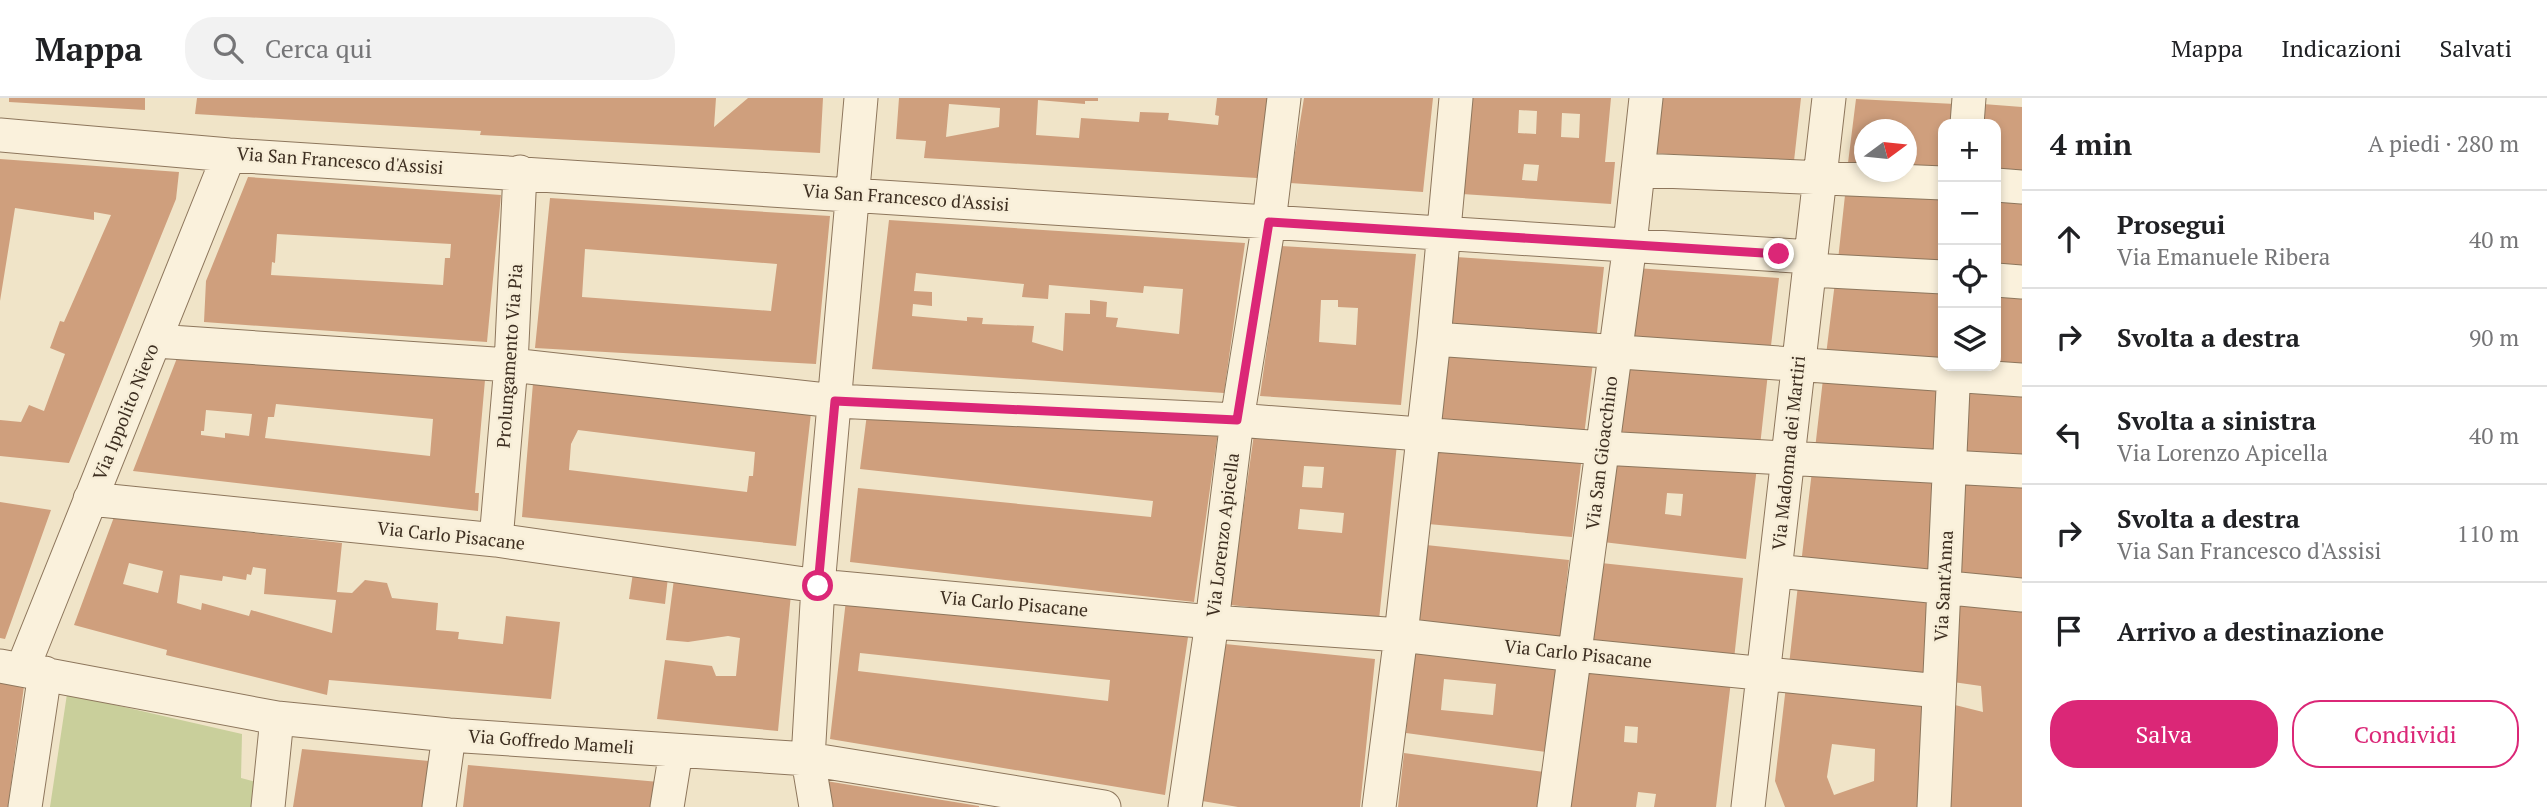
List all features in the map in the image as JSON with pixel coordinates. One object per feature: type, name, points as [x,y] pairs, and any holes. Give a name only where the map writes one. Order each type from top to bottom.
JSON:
[{"type":"street","points":[[816,807],[808,759],[818,586],[861,98]]},
{"type":"street","name":"Via Lorenzo Apicella","points":[[1185,807],[1212,622],[1237,420],[1269,222],[1284,98]]},
{"type":"street","points":[[1379,807],[1434,339],[1456,98]]},
{"type":"street","name":"Via San Gioacchino","points":[[1555,807],[1630,244],[1646,98]]},
{"type":"street","name":"Via Madonna dei Martiri","points":[[1749,805],[1829,98]]},
{"type":"street","points":[[1967,119],[1969,98]]},
{"type":"street","name":"Via San Francesco d'Assisi","points":[[0,135],[229,155],[1630,244],[1938,276]]},
{"type":"street","name":"Via Ippolito Nievo","points":[[24,807],[23,670],[229,155]]},
{"type":"street","points":[[1638,170],[1938,183]]},
{"type":"street","name":"Prolungamento Via Pia","points":[[496,540],[512,365],[520,172]]},
{"type":"street","points":[[2001,185],[2022,187]]},
{"type":"street","points":[[2001,280],[2022,282]]},
{"type":"street","points":[[1434,339],[1799,366],[1938,370]]},
{"type":"street","points":[[155,341],[512,365],[835,401],[1237,420],[1602,448],[2022,471]]},
{"type":"street","points":[[1954,371],[2022,380]]},
{"type":"street","name":"Via Sant'Anna","points":[[1934,807],[1954,371]]},
{"type":"street","name":"Via Carlo Pisacane","points":[[90,499],[496,540],[818,586],[1212,622],[1401,635],[1939,691]]},
{"type":"street","points":[[1775,571],[2022,595]]},
{"type":"street","name":"Via Goffredo Mameli","points":[[23,670],[277,718],[449,735],[808,759],[1104,807]]},
{"type":"street","points":[[268,807],[277,718]]},
{"type":"street","points":[[439,807],[449,735]]},
{"type":"street","points":[[667,807],[676,751]]},
{"type":"green space","points":[[67,694],[242,734],[241,778],[256,782],[253,807],[50,807]]},
{"type":"building","points":[[9,98],[145,98],[145,110],[9,102]]},
{"type":"building","points":[[197,98],[716,98],[714,127],[748,98],[823,98],[820,153],[480,135],[481,131],[195,114]]},
{"type":"building","points":[[899,98],[1098,98],[1098,101],[1085,101],[1085,104],[1038,100],[1036,135],[1079,138],[1081,118],[1139,122],[1140,112],[1169,113],[1168,120],[1218,125],[1219,116],[1215,115],[1217,98],[1268,98],[1257,178],[924,158],[926,141],[896,139]],"holes":[[[949,104],[1000,108],[999,127],[946,137]]]},
{"type":"building","points":[[1304,98],[1433,98],[1423,192],[1290,183]]},
{"type":"building","points":[[1466,98],[1611,98],[1605,162],[1615,162],[1611,204],[1462,194]],"holes":[[[1519,110],[1537,111],[1536,134],[1518,133]],[[1562,113],[1580,114],[1579,138],[1561,137]],[[1524,164],[1539,165],[1537,181],[1522,180]]]},
{"type":"building","points":[[1657,98],[1801,98],[1794,161],[1651,153]]},
{"type":"building","points":[[1856,99],[1955,104],[1954,119],[1938,119],[1938,169],[1917,168],[1917,119],[1854,119],[1854,163],[1848,163]]},
{"type":"building","points":[[1983,104],[2022,107],[2022,175],[2001,173],[2001,119],[1982,119]]},
{"type":"building","points":[[0,159],[179,172],[176,199],[69,463],[0,456],[0,420],[21,422],[29,405],[44,411],[65,354],[50,348],[60,321],[64,322],[111,215],[94,212],[94,220],[15,208],[0,301]]},
{"type":"building","points":[[248,177],[501,195],[487,342],[204,322],[206,281]],"holes":[[[277,234],[451,244],[450,258],[445,258],[443,285],[271,275],[272,262],[275,263]]]},
{"type":"building","points":[[1846,186],[1938,191],[1938,267],[1838,260]]},
{"type":"building","points":[[2001,193],[2022,194],[2022,270],[2001,268]]},
{"type":"building","points":[[550,198],[830,216],[816,364],[535,348]],"holes":[[[585,249],[777,264],[771,311],[582,297]]]},
{"type":"building","points":[[889,220],[1245,243],[1224,393],[872,369]],"holes":[[[916,273],[1024,284],[1022,297],[1048,299],[1049,285],[1143,293],[1144,286],[1183,289],[1179,334],[1116,327],[1118,318],[1106,317],[1107,302],[1090,300],[1090,314],[1065,313],[1063,351],[1032,342],[1034,326],[982,324],[983,318],[967,317],[967,321],[912,316],[913,304],[932,306],[932,292],[914,291]]]},
{"type":"building","points":[[1281,246],[1416,254],[1401,405],[1260,396]],"holes":[[[1321,300],[1338,300],[1338,307],[1358,308],[1356,345],[1319,342]]]},
{"type":"building","points":[[1456,257],[1604,267],[1596,342],[1448,333]]},
{"type":"building","points":[[1636,268],[1779,278],[1770,354],[1627,343]]},
{"type":"building","points":[[1835,282],[1938,286],[1938,363],[1826,355]]},
{"type":"building","points":[[2001,289],[2022,290],[2022,368],[2001,367]]},
{"type":"building","points":[[1446,353],[1593,362],[1584,436],[1438,427]]},
{"type":"building","points":[[177,358],[485,380],[475,493],[479,493],[478,511],[133,471]],"holes":[[[276,404],[433,419],[430,456],[265,438],[268,417],[274,417]],[[206,410],[252,414],[249,436],[225,433],[225,438],[201,435],[201,431],[204,431]]]},
{"type":"building","points":[[1624,365],[1768,373],[1760,446],[1616,437]]},
{"type":"building","points":[[1823,379],[1939,384],[1935,457],[1815,449]]},
{"type":"building","points":[[533,383],[812,404],[796,546],[522,517]],"holes":[[[578,430],[755,452],[753,476],[749,476],[747,492],[569,470],[571,444]]]},
{"type":"building","points":[[1968,388],[2022,391],[2022,461],[1965,458]]},
{"type":"building","points":[[868,406],[1218,432],[1194,602],[850,562],[858,488],[1151,517],[1153,501],[860,469]]},
{"type":"building","points":[[1254,434],[1397,444],[1379,620],[1230,605]],"holes":[[[1304,466],[1324,467],[1322,488],[1302,487]],[[1300,509],[1344,513],[1342,533],[1298,529]]]},
{"type":"building","points":[[1436,446],[1582,456],[1572,537],[1428,524]]},
{"type":"building","points":[[1613,457],[1757,467],[1746,559],[1603,542]],"holes":[[[1667,493],[1683,494],[1681,516],[1665,514]]]},
{"type":"building","points":[[1812,471],[1934,478],[1929,575],[1801,564]]},
{"type":"building","points":[[1964,480],[2022,484],[2022,582],[1958,579]]},
{"type":"building","points":[[0,502],[51,510],[5,639],[0,638]]},
{"type":"building","points":[[114,517],[342,543],[337,592],[352,593],[365,580],[387,583],[392,598],[438,603],[436,630],[459,632],[458,639],[503,644],[506,616],[560,622],[551,699],[329,680],[327,695],[166,655],[167,650],[74,625]],"holes":[[[129,563],[163,571],[158,593],[123,584]],[[253,567],[266,569],[264,594],[336,600],[332,633],[251,610],[249,616],[202,603],[201,610],[177,603],[180,575],[222,581],[223,576],[246,580]]]},
{"type":"building","points":[[1426,545],[1569,560],[1560,641],[1418,625]]},
{"type":"building","points":[[1601,563],[1743,578],[1734,659],[1591,646]]},
{"type":"building","points":[[633,573],[668,577],[665,604],[629,599]]},
{"type":"building","points":[[674,579],[791,594],[778,731],[657,719],[665,660],[712,666],[716,676],[736,676],[740,638],[728,636],[688,642],[666,640]]},
{"type":"building","points":[[1798,585],[1928,597],[1924,680],[1789,665]]},
{"type":"building","points":[[846,600],[1188,637],[1165,795],[830,739]],"holes":[[[860,653],[1110,680],[1108,701],[858,671]]]},
{"type":"building","points":[[1957,600],[2022,607],[2022,807],[1946,807],[1951,704],[1983,712],[1981,686],[1953,682]]},
{"type":"building","points":[[1225,644],[1375,659],[1360,807],[1238,807],[1202,801]]},
{"type":"building","points":[[1415,648],[1557,662],[1546,752],[1406,733]],"holes":[[[1444,679],[1496,684],[1493,715],[1441,710]]]},
{"type":"building","points":[[1588,666],[1731,681],[1716,807],[1654,807],[1656,794],[1638,792],[1636,807],[1571,807]],"holes":[[[1625,726],[1638,727],[1637,743],[1624,742]]]},
{"type":"building","points":[[0,683],[24,686],[8,807],[0,807]]},
{"type":"building","points":[[1786,686],[1923,700],[1917,807],[1785,807],[1775,781]],"holes":[[[1832,744],[1875,749],[1874,781],[1834,795],[1827,777]]]},
{"type":"building","points":[[302,749],[429,761],[423,807],[293,807]]},
{"type":"building","points":[[1404,753],[1544,772],[1540,807],[1398,807]]},
{"type":"building","points":[[468,765],[659,782],[655,807],[463,807]]},
{"type":"building","points":[[826,781],[979,806],[979,807],[827,807]]},
{"type":"route","points":[[818,586],[835,401],[1237,420],[1269,222],[1779,254]]}]
